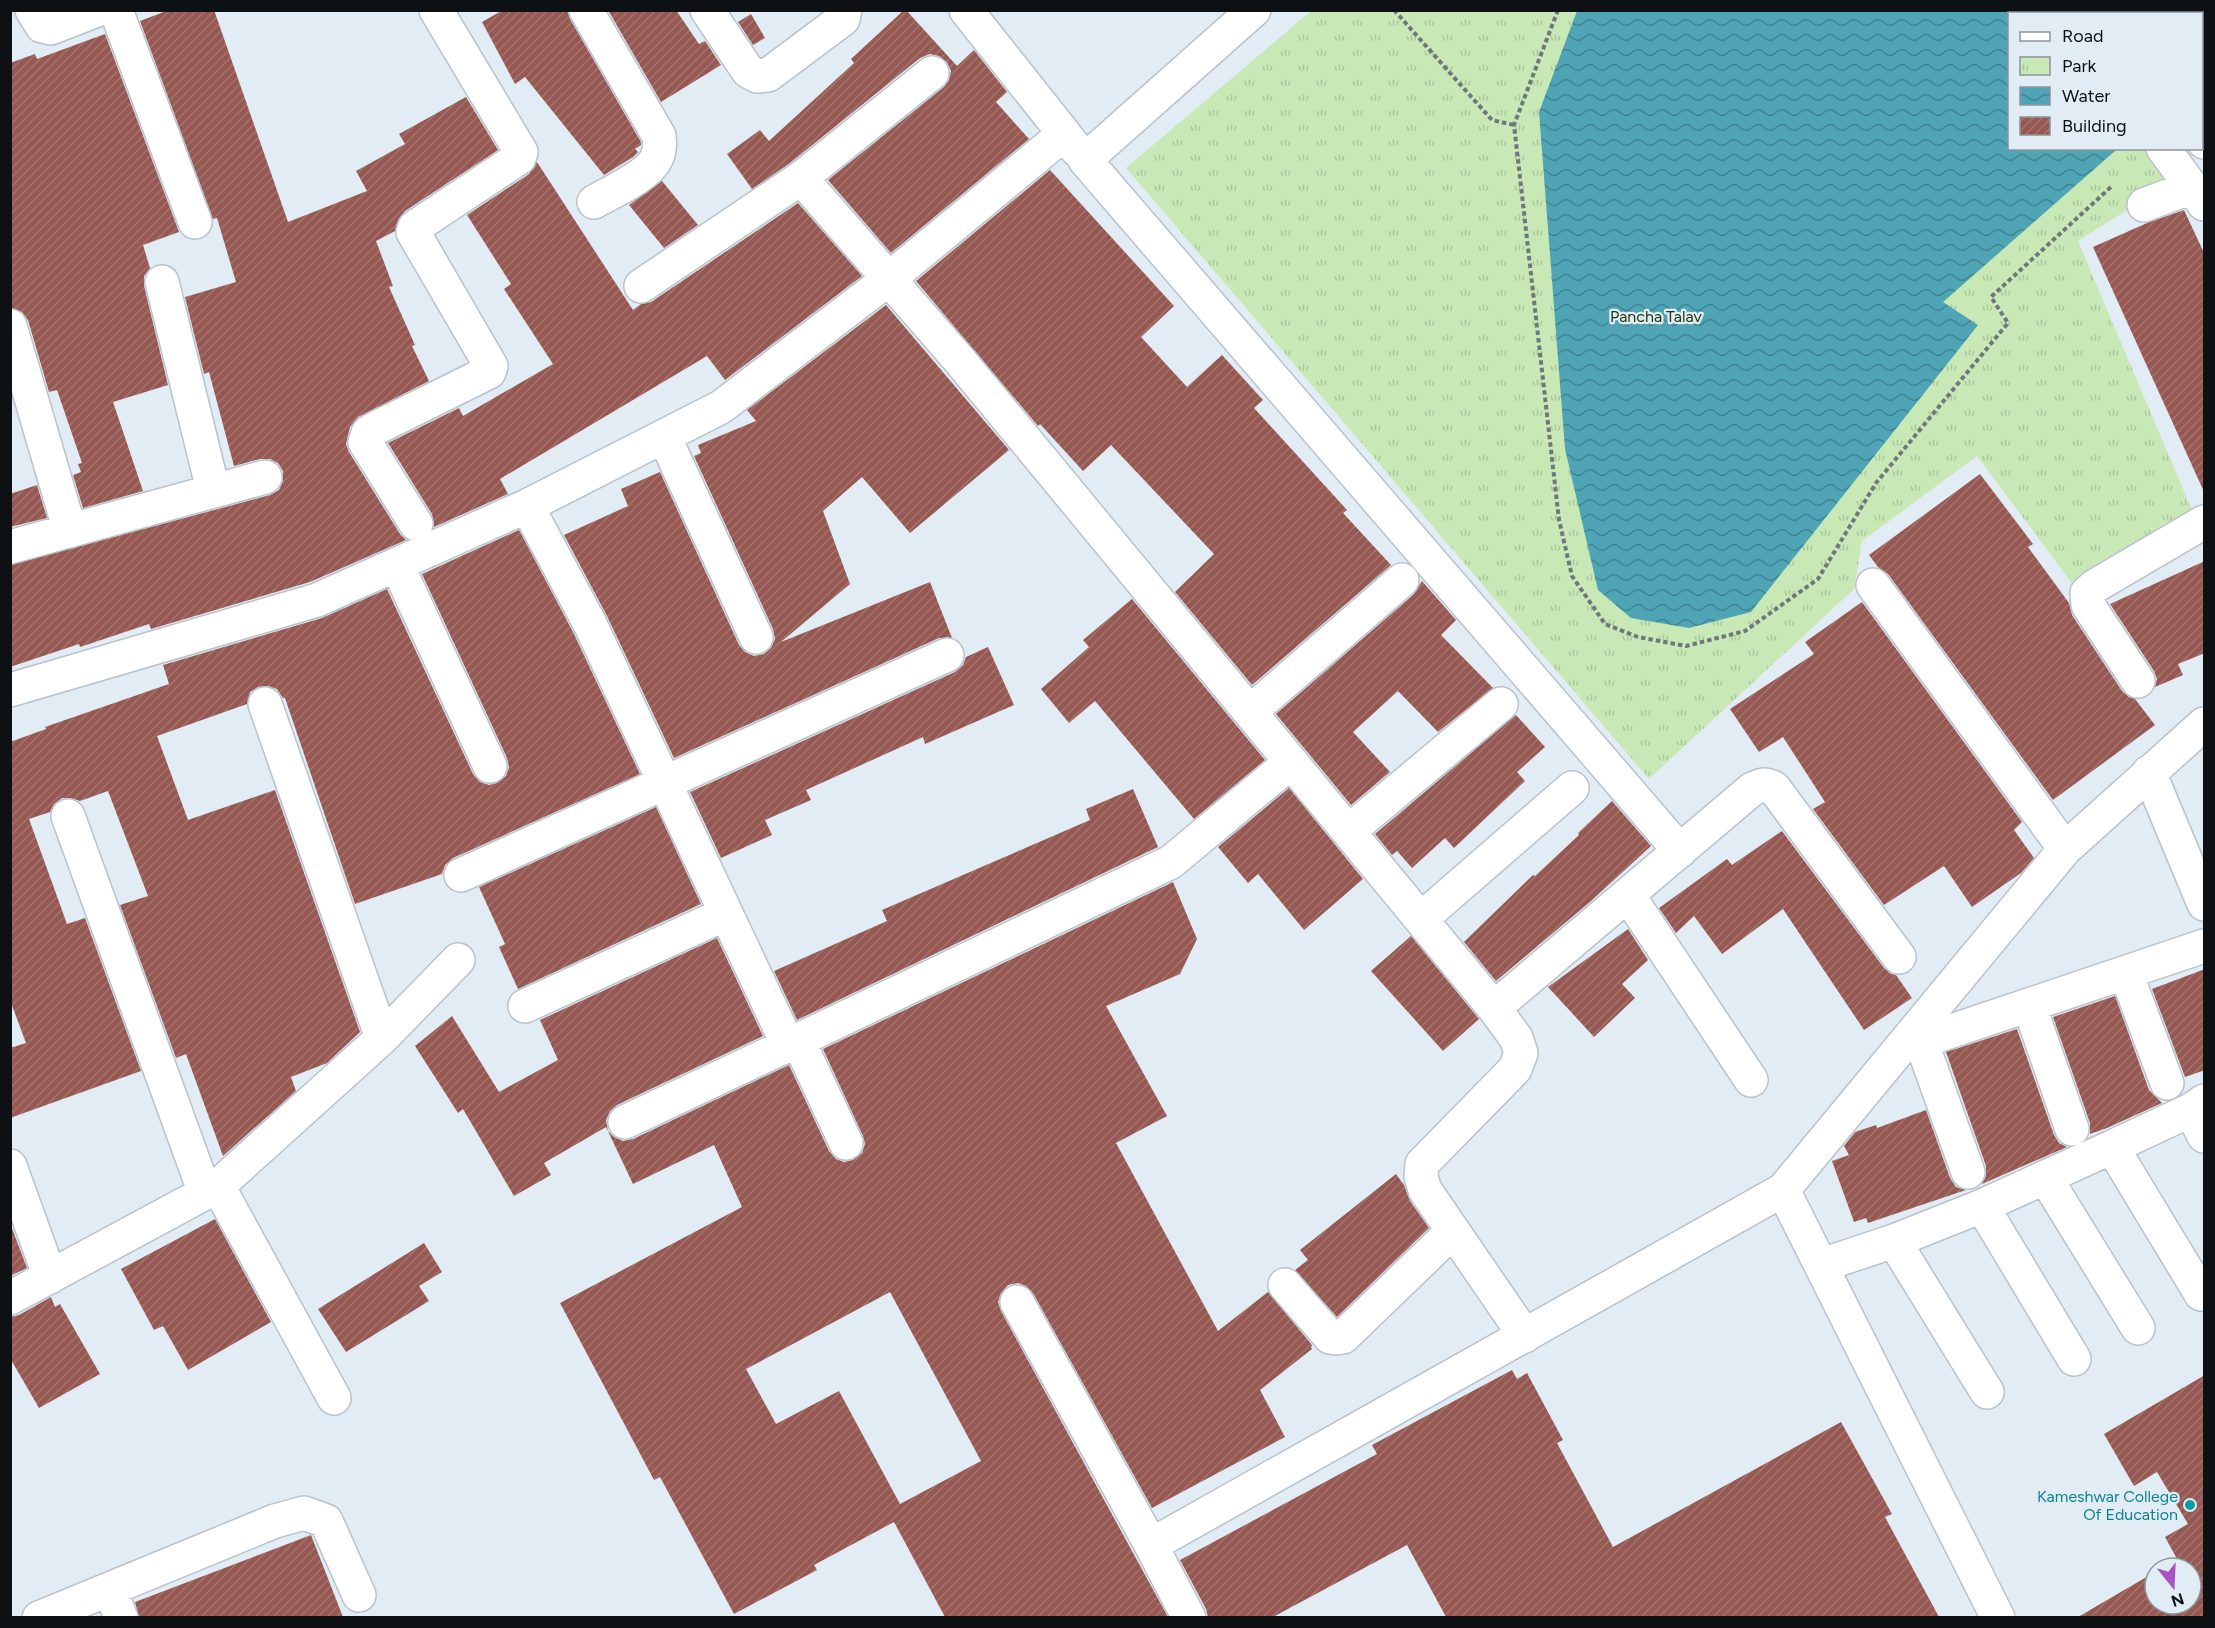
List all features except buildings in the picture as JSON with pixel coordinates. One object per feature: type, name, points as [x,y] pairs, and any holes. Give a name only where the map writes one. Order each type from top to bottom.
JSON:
[{"type":"street","points":[[32,10],[42,26],[51,28],[97,10]]},
{"type":"street","points":[[116,10],[195,222]]},
{"type":"street","points":[[416,524],[365,442],[366,437],[374,429],[489,372],[491,366],[413,232],[415,227],[519,158],[521,152],[436,10]]},
{"type":"street","points":[[586,10],[659,136],[660,148],[656,161],[640,175],[594,202]]},
{"type":"street","points":[[707,10],[748,71],[757,76],[768,75],[843,19],[845,10]]},
{"type":"street","points":[[966,10],[1085,160],[1680,851]]},
{"type":"street","points":[[1085,160],[1254,10]]},
{"type":"street","points":[[641,286],[801,178],[932,73]]},
{"type":"street","points":[[10,690],[317,600],[527,506],[722,407],[890,278],[1064,134]]},
{"type":"street","points":[[2144,205],[2198,195],[2164,150]]},
{"type":"street","points":[[801,178],[962,362],[1349,831],[1516,1038],[1521,1053],[1515,1069],[1422,1164],[1421,1177],[1425,1190],[1525,1336]]},
{"type":"street","points":[[162,282],[213,490]]},
{"type":"street","points":[[10,326],[70,531]]},
{"type":"street","points":[[664,436],[756,637]]},
{"type":"street","points":[[10,547],[265,477]]},
{"type":"street","points":[[527,506],[590,624],[725,914],[846,1143]]},
{"type":"street","points":[[2138,681],[2088,605],[2087,593],[2095,586],[2204,524]]},
{"type":"street","points":[[397,565],[490,766]]},
{"type":"street","points":[[1250,712],[1402,580]]},
{"type":"street","points":[[1873,585],[2065,849]]},
{"type":"street","points":[[461,875],[947,655]]},
{"type":"street","points":[[264,704],[382,1038]]},
{"type":"street","points":[[1349,831],[1501,704]]},
{"type":"street","points":[[1151,1545],[1784,1190],[1911,1045],[2065,849],[2205,724]]},
{"type":"street","points":[[625,1122],[1172,862],[1291,762]]},
{"type":"street","points":[[2150,772],[2205,904]]},
{"type":"street","points":[[1494,1008],[1751,790],[1766,784],[1774,788],[1899,957]]},
{"type":"street","points":[[1421,919],[1572,788]]},
{"type":"street","points":[[68,816],[212,1189],[334,1398]]},
{"type":"street","points":[[1628,895],[1751,1080]]},
{"type":"street","points":[[525,1006],[725,914]]},
{"type":"street","points":[[1911,1045],[2205,946]]},
{"type":"street","points":[[10,1298],[212,1189],[382,1038],[458,960]]},
{"type":"street","points":[[2126,973],[2167,1083]]},
{"type":"street","points":[[2029,1005],[2072,1129]]},
{"type":"street","points":[[1911,1045],[1968,1172]]},
{"type":"street","points":[[1822,1265],[1894,1241],[1982,1206],[2112,1147],[2200,1116]]},
{"type":"street","points":[[2112,1147],[2201,1294]]},
{"type":"street","points":[[10,1166],[50,1277]]},
{"type":"street","points":[[2045,1178],[2138,1328]]},
{"type":"street","points":[[1784,1190],[1998,1617]]},
{"type":"street","points":[[1982,1206],[2074,1359]]},
{"type":"street","points":[[1285,1285],[1330,1337],[1343,1337],[1454,1231]]},
{"type":"street","points":[[1894,1241],[1987,1392]]},
{"type":"street","points":[[1017,1302],[1189,1617]]},
{"type":"street","points":[[39,1617],[116,1603],[275,1521],[304,1513],[326,1521],[359,1595]]},
{"type":"path","points":[[1394,10],[1492,120],[1515,125]]},
{"type":"path","points":[[1558,10],[1515,125],[1559,520],[1572,576],[1605,624],[1638,637],[1686,646],[1745,631],[1818,579],[1876,483],[2008,323],[1991,297],[2119,180]]},
{"type":"green space","name":"Pancha Talav","points":[[1311,11],[2060,11],[2008,12],[2008,150],[2158,150],[2178,178],[2078,241],[2200,529],[2086,602],[1977,456],[1862,541],[1854,589],[1649,779],[1126,168]]},
{"type":"water","points":[[1577,11],[2017,11],[2018,12],[2008,12],[2008,150],[2115,151],[1943,302],[1978,325],[1751,612],[1689,628],[1631,618],[1598,590],[1565,449],[1539,112]]},
{"type":"place","name":"Kameshwar College Of Education","points":[[2190,1505]]}]
